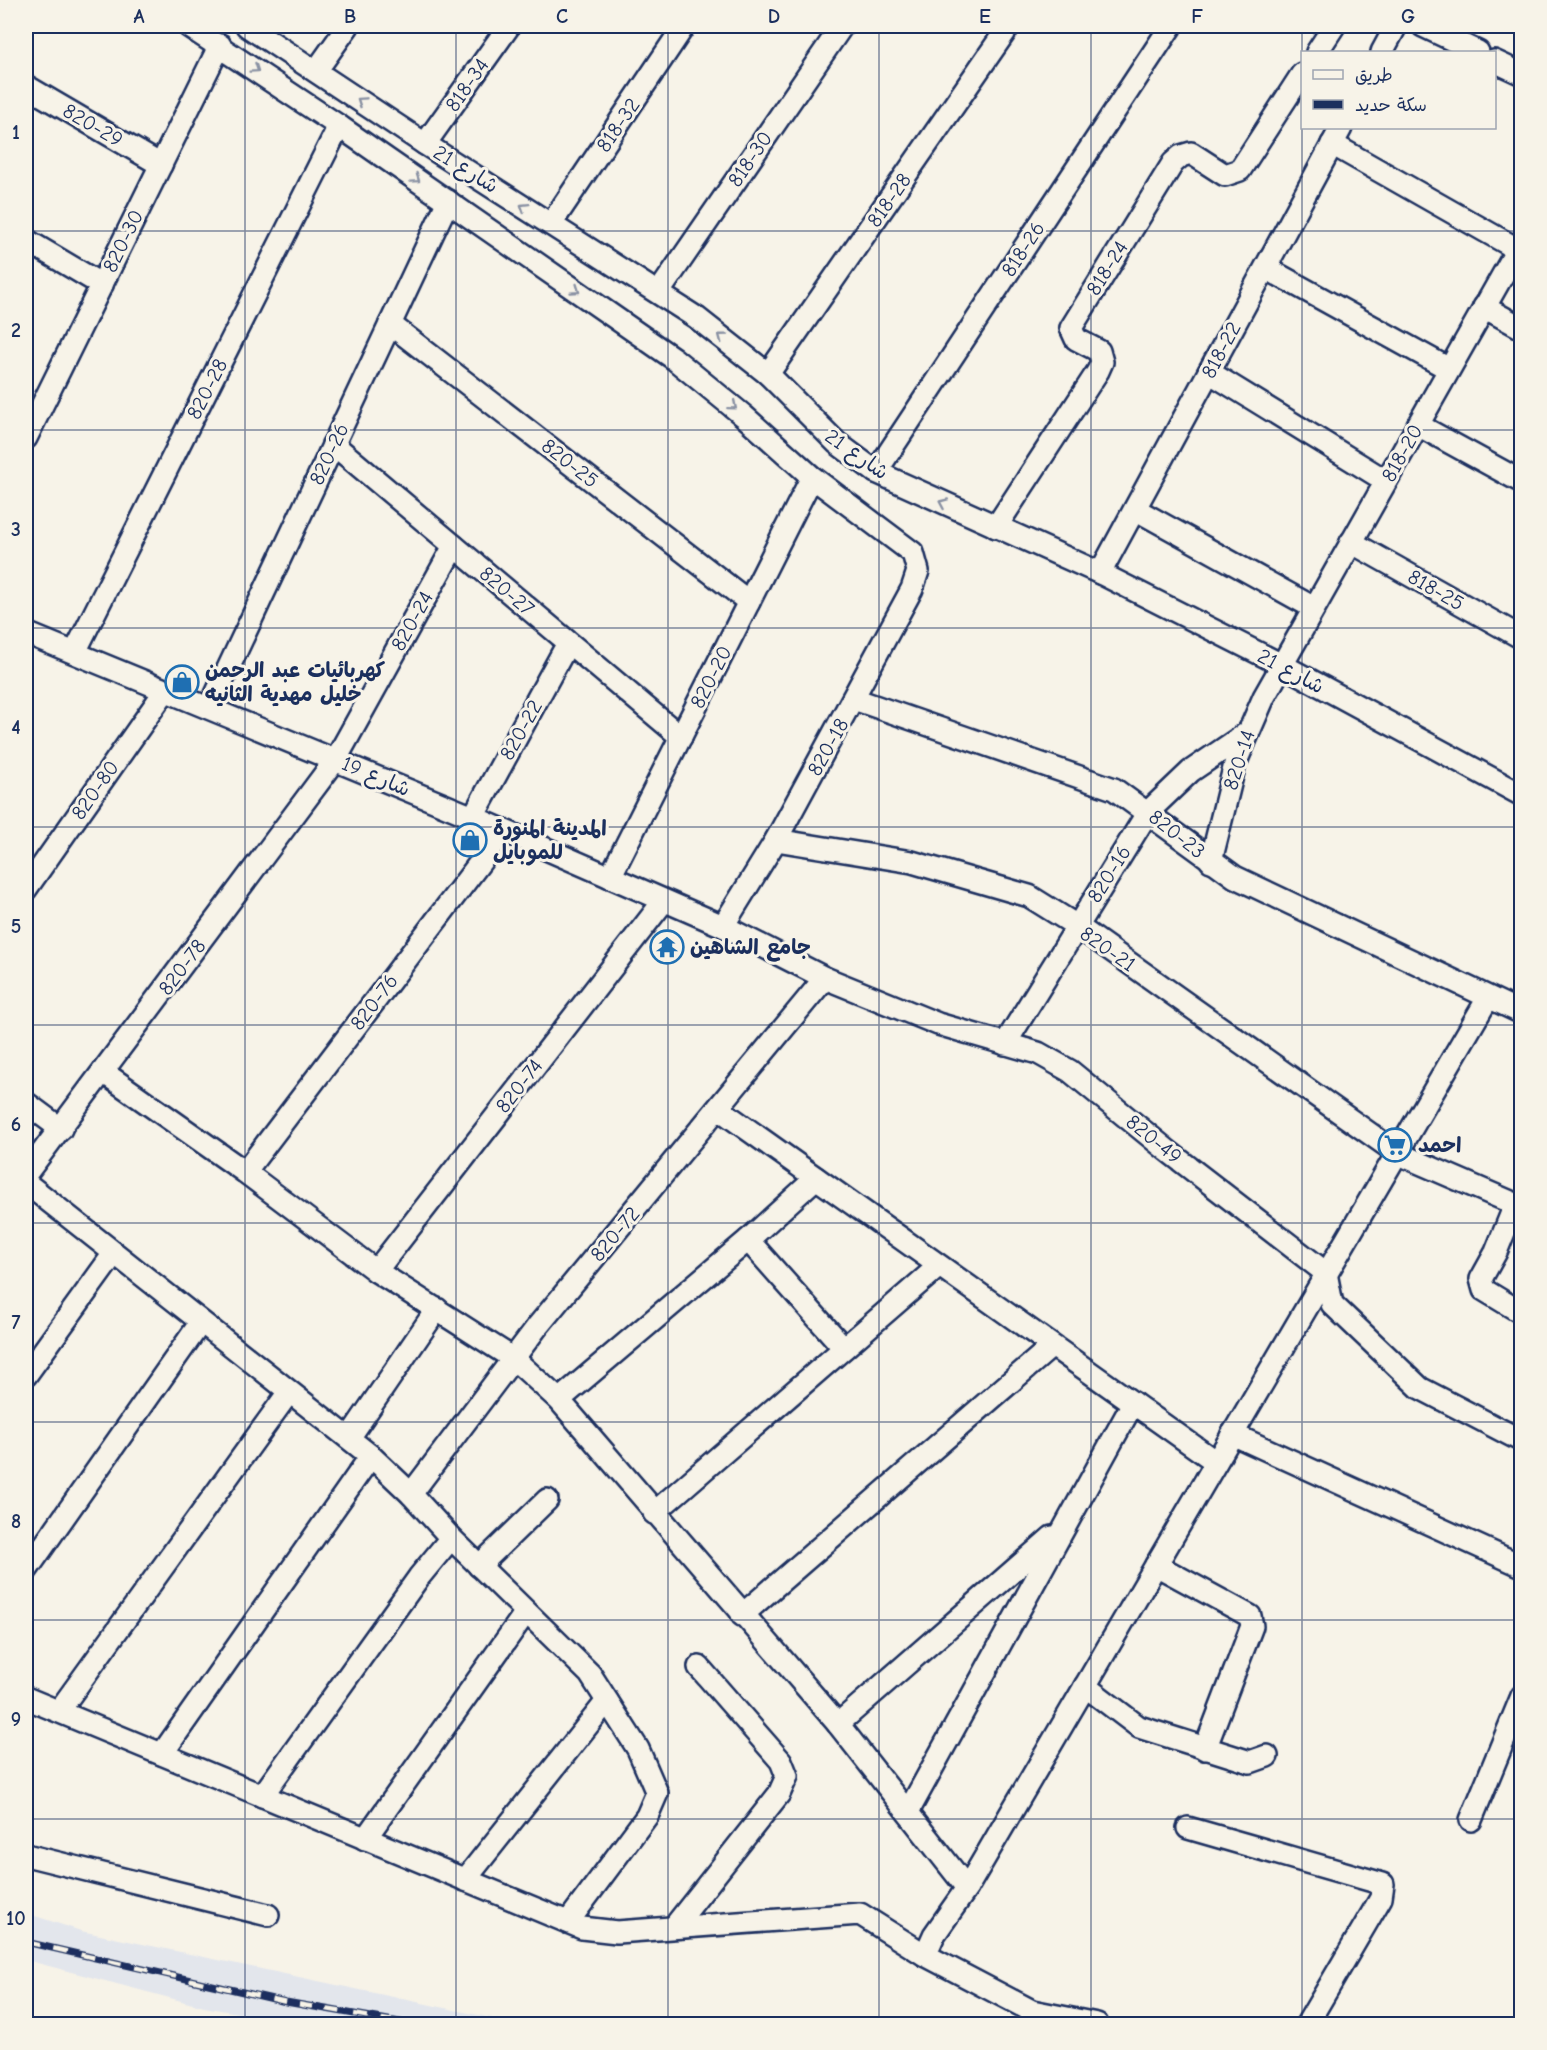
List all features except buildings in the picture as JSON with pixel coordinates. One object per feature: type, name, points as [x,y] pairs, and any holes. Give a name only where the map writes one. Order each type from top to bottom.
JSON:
[{"type":"street","name":"شارع 21","points":[[188,26],[220,45],[339,126],[673,358],[744,416],[812,477],[899,540],[913,553],[917,561]]},
{"type":"street","name":"شارع 21","points":[[247,26],[425,144],[659,292],[715,331],[768,374],[837,443],[876,472],[1100,573],[1282,665],[1521,795]]},
{"type":"street","points":[[316,71],[348,26]]},
{"type":"street","name":"818-34","points":[[425,144],[509,26]]},
{"type":"street","name":"818-32","points":[[551,224],[684,26]]},
{"type":"street","name":"818-30","points":[[659,292],[842,26]]},
{"type":"street","name":"818-28","points":[[768,374],[1009,26]]},
{"type":"street","name":"818-26","points":[[876,472],[1171,26]]},
{"type":"street","points":[[1318,51],[1334,26]]},
{"type":"street","points":[[1383,51],[1396,26]]},
{"type":"street","points":[[1423,26],[1476,51]]},
{"type":"street","name":"820-30","points":[[26,438],[220,45]]},
{"type":"street","points":[[1496,62],[1521,74]]},
{"type":"street","name":"818-24","points":[[996,527],[1098,371],[1102,362],[1099,351],[1076,339],[1071,328],[1173,163],[1181,156],[1191,153],[1224,175],[1240,170],[1301,76]]},
{"type":"street","name":"820-29","points":[[26,86],[161,165]]},
{"type":"street","name":"820-28","points":[[75,652],[339,126]]},
{"type":"street","points":[[1337,136],[1519,245]]},
{"type":"street","name":"818-22","points":[[1100,573],[1337,136]]},
{"type":"street","name":"820-26","points":[[210,707],[448,201]]},
{"type":"street","points":[[26,240],[102,285]]},
{"type":"street","name":"818-20","points":[[1282,665],[1519,245]]},
{"type":"street","points":[[1266,268],[1449,369]]},
{"type":"street","points":[[1484,307],[1521,328]]},
{"type":"street","name":"820-25","points":[[390,324],[749,602]]},
{"type":"street","points":[[1209,372],[1386,481]]},
{"type":"street","points":[[1418,424],[1521,482]]},
{"type":"street","name":"820-27","points":[[333,444],[681,737]]},
{"type":"street","name":"820-20","points":[[610,878],[812,477]]},
{"type":"street","points":[[1135,509],[1314,608]]},
{"type":"street","name":"818-25","points":[[1352,542],[1521,638]]},
{"type":"street","name":"820-24","points":[[336,759],[454,546]]},
{"type":"street","name":"820-18","points":[[723,926],[776,840],[854,699],[916,580],[917,561]]},
{"type":"street","name":"شارع 19","points":[[26,633],[336,759],[723,926]]},
{"type":"street","name":"820-22","points":[[473,817],[568,643]]},
{"type":"street","name":"820-14","points":[[1211,861],[1235,764],[1247,733],[1282,665]]},
{"type":"street","name":"820-80","points":[[26,889],[165,691]]},
{"type":"street","name":"820-23","points":[[854,699],[1103,784],[1148,812],[1234,877],[1521,1013]]},
{"type":"street","name":"820-16","points":[[1005,1044],[1148,812],[1191,771],[1247,733]]},
{"type":"street","name":"820-78","points":[[26,1173],[336,759]]},
{"type":"street","name":"820-76","points":[[245,1172],[504,831]]},
{"type":"street","name":"820-21","points":[[776,840],[912,862],[1029,896],[1077,926],[1397,1153],[1518,1206]]},
{"type":"street","name":"820-74","points":[[376,1271],[663,902]]},
{"type":"street","name":"820-49","points":[[723,926],[825,978],[938,1024],[1038,1053],[1070,1071],[1168,1151],[1326,1273]]},
{"type":"street","name":"820-72","points":[[411,1494],[537,1327],[825,978]]},
{"type":"street","points":[[925,1955],[934,1935],[967,1888],[1488,998]]},
{"type":"street","points":[[103,1072],[245,1172],[376,1271],[514,1359],[559,1400],[654,1514],[837,1724],[967,1888]]},
{"type":"street","points":[[26,1103],[61,1129]]},
{"type":"street","points":[[719,1109],[1216,1462]]},
{"type":"street","points":[[559,1400],[748,1240],[816,1178]]},
{"type":"street","points":[[26,1183],[113,1255],[371,1456],[590,1674],[638,1749],[657,1793],[647,1816],[568,1922]]},
{"type":"street","points":[[1518,1206],[1481,1280],[1484,1290],[1521,1313]]},
{"type":"street","points":[[748,1240],[844,1348]]},
{"type":"street","points":[[26,1375],[113,1255]]},
{"type":"street","points":[[654,1514],[939,1266]]},
{"type":"street","points":[[1326,1273],[1332,1304],[1420,1388],[1521,1441]]},
{"type":"street","points":[[349,1438],[437,1310]]},
{"type":"street","points":[[26,1571],[201,1322]]},
{"type":"street","points":[[742,1615],[1052,1346]]},
{"type":"street","points":[[59,1711],[289,1392]]},
{"type":"street","points":[[908,1812],[1133,1403]]},
{"type":"street","points":[[1232,1434],[1521,1566]]},
{"type":"street","points":[[162,1754],[371,1456]]},
{"type":"street","points":[[479,1566],[547,1500]]},
{"type":"street","points":[[837,1724],[1063,1527]]},
{"type":"street","points":[[262,1796],[419,1577],[451,1538]]},
{"type":"street","points":[[1156,1565],[1250,1616],[1252,1626],[1205,1749]]},
{"type":"street","points":[[365,1839],[526,1612]]},
{"type":"street","points":[[674,1927],[779,1794],[787,1776],[781,1761],[699,1667]]},
{"type":"street","points":[[1085,1686],[1139,1727],[1250,1762],[1267,1755]]},
{"type":"street","points":[[1471,1820],[1521,1696]]},
{"type":"street","points":[[26,1698],[582,1928],[617,1932],[860,1914],[925,1955],[1032,2011],[1097,2025]]},
{"type":"street","points":[[465,1880],[607,1701]]},
{"type":"street","points":[[1188,1827],[1383,1884],[1380,1898],[1307,2025]]},
{"type":"street","points":[[26,1856],[268,1915]]},
{"type":"shaded area","points":[[26,1913],[81,1931],[521,2024],[298,2024],[204,2007],[26,1960]]},
{"type":"railway","points":[[26,1942],[286,2002],[411,2024]]},
{"type":"place","name":"كهربائيات عبد الرحمن خليل مهدية الثانيه","points":[[182,682]]},
{"type":"place","name":"المدينة المنورة للموبايل","points":[[470,840]]},
{"type":"place","name":"جامع الشاهين","points":[[667,947]]},
{"type":"place","name":"احمد","points":[[1395,1145]]}]
